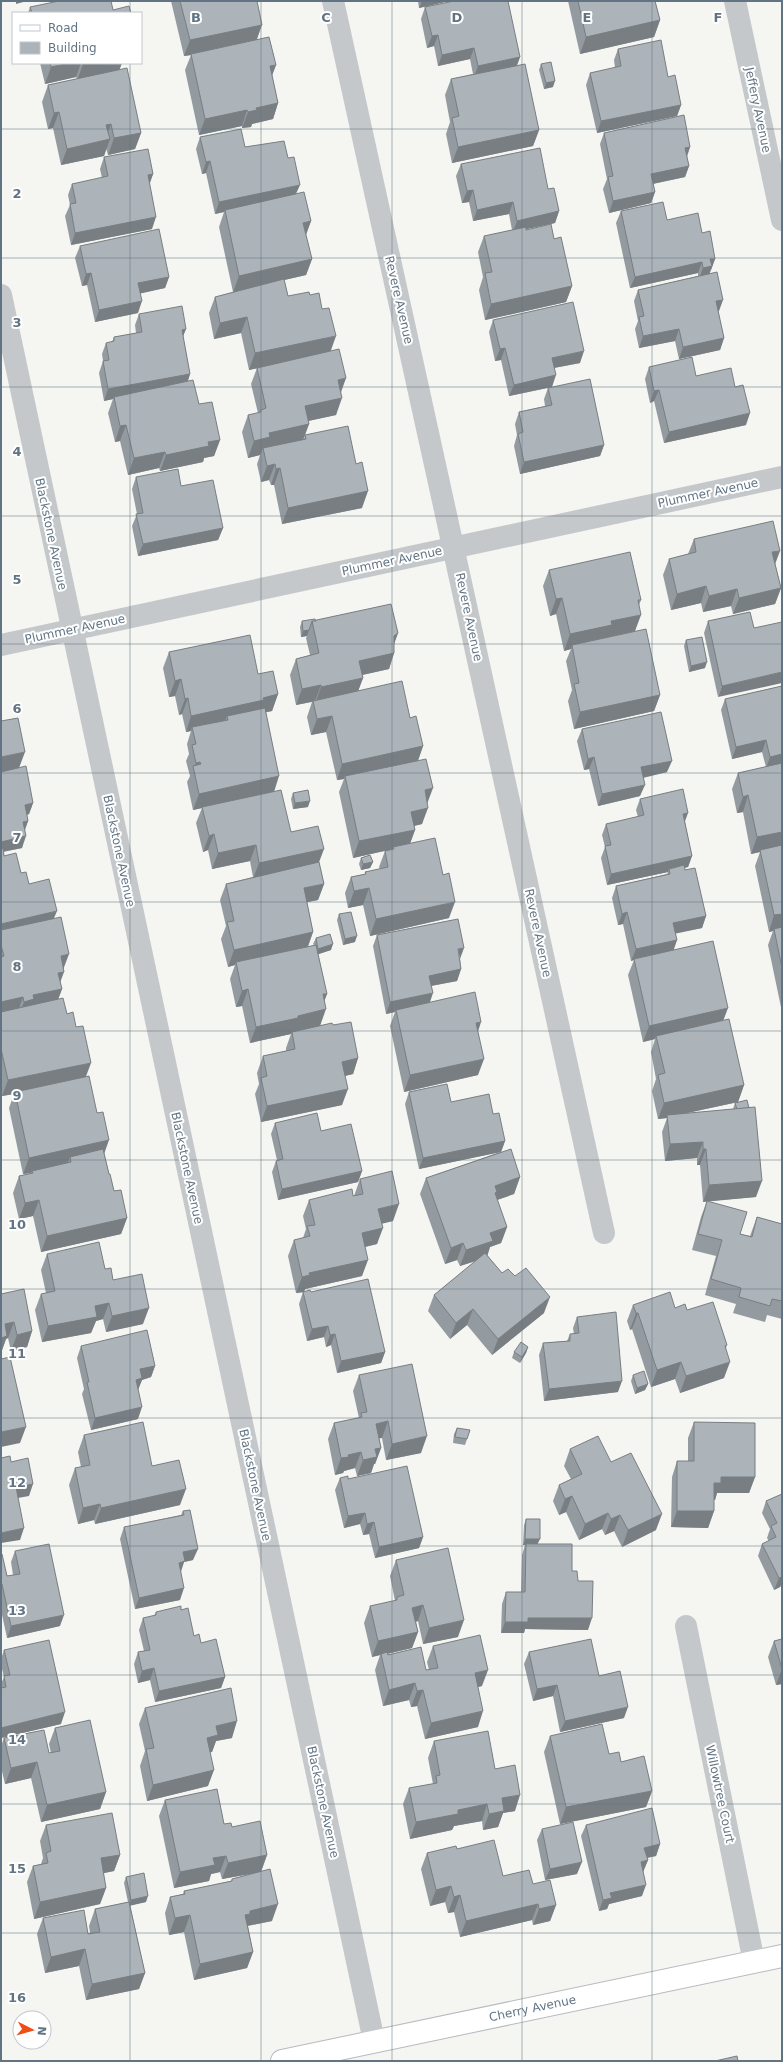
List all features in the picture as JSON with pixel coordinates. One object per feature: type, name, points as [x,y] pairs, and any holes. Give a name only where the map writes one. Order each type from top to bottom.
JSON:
[{"type":"street","name":"Revere Avenue","points":[[333,1],[604,1233]]},
{"type":"street","name":"Jeffery Avenue","points":[[734,1],[782,220]]},
{"type":"street","name":"Blackstone Avenue","points":[[1,295],[374,2041]]},
{"type":"street","name":"Plummer Avenue","points":[[1,645],[782,477]]},
{"type":"street","name":"Willowtree Court","points":[[686,1626],[754,1962]]},
{"type":"street","name":"Cherry Avenue","points":[[282,2061],[782,1956]]},
{"type":"building","points":[[59,1],[111,1],[113,10],[129,6],[131,12],[32,12],[30,7]]},
{"type":"building","points":[[180,1],[257,1],[262,25],[190,40]]},
{"type":"building","points":[[454,1],[508,1],[520,57],[478,66],[474,48],[442,55],[438,35],[432,36],[425,7]]},
{"type":"building","points":[[578,1],[655,1],[660,20],[586,37]]},
{"type":"building","points":[[269,37],[276,65],[270,66],[278,103],[256,108],[257,110],[248,112],[247,110],[205,119],[191,54]]},
{"type":"building","points":[[661,40],[668,77],[675,75],[681,105],[601,121],[590,73],[621,66],[618,49]]},
{"type":"building","points":[[551,62],[555,81],[546,83],[541,64]]},
{"type":"building","points":[[50,64],[66,64],[51,67]]},
{"type":"building","points":[[525,64],[539,130],[458,147],[452,118],[459,116],[451,79]]},
{"type":"building","points":[[127,68],[141,133],[114,138],[111,124],[106,125],[110,139],[67,149],[59,112],[54,113],[48,85]]},
{"type":"building","points":[[684,115],[690,147],[685,148],[689,166],[651,174],[655,192],[613,201],[608,177],[613,176],[604,133]]},
{"type":"building","points":[[241,129],[245,147],[284,141],[288,158],[294,157],[300,185],[219,202],[210,161],[206,162],[200,137]]},
{"type":"building","points":[[540,148],[548,189],[554,188],[559,211],[517,221],[513,202],[477,210],[473,190],[467,191],[461,164]]},
{"type":"building","points":[[148,149],[153,174],[148,175],[156,217],[75,233],[70,204],[76,203],[72,184],[108,176],[104,157]]},
{"type":"building","points":[[304,192],[311,221],[303,223],[312,259],[239,276],[225,210]]},
{"type":"building","points":[[663,202],[667,220],[698,213],[702,233],[710,231],[715,259],[710,259],[712,266],[703,268],[702,262],[635,277],[621,211]]},
{"type":"building","points":[[551,224],[554,239],[561,237],[572,286],[491,304],[485,273],[492,272],[484,236],[526,227],[526,230]]},
{"type":"building","points":[[159,229],[169,277],[138,283],[142,301],[99,310],[91,273],[86,274],[80,246]]},
{"type":"building","points":[[717,272],[723,300],[716,301],[724,338],[683,347],[679,329],[643,336],[639,317],[644,316],[638,290]]},
{"type":"building","points":[[284,279],[288,296],[309,292],[310,295],[319,293],[322,309],[329,308],[336,336],[255,353],[247,317],[220,323],[215,297]]},
{"type":"building","points":[[573,302],[584,351],[552,358],[556,375],[514,385],[505,348],[500,349],[493,320]]},
{"type":"building","points":[[182,306],[186,329],[182,330],[190,374],[108,389],[103,361],[109,360],[106,343],[114,341],[114,337],[142,332],[139,314]]},
{"type":"building","points":[[339,349],[346,378],[338,380],[342,398],[305,406],[309,424],[269,433],[270,437],[254,441],[248,415],[261,412],[261,410],[266,408],[257,368]]},
{"type":"building","points":[[692,357],[696,376],[731,368],[735,387],[743,385],[750,413],[669,432],[659,390],[654,391],[649,367]]},
{"type":"building","points":[[590,379],[604,445],[524,462],[518,434],[523,432],[519,412],[552,405],[548,388]]},
{"type":"building","points":[[193,380],[199,404],[212,402],[220,440],[208,442],[209,446],[166,455],[165,452],[134,458],[126,425],[120,426],[114,397]]},
{"type":"building","points":[[348,426],[356,464],[362,462],[368,491],[288,508],[280,468],[276,469],[275,464],[267,466],[263,448],[306,439],[305,435]]},
{"type":"building","points":[[178,469],[181,486],[213,480],[223,528],[143,544],[136,514],[143,513],[136,477]]},
{"type":"building","points":[[773,521],[780,551],[772,552],[781,588],[739,598],[737,589],[709,596],[706,586],[677,594],[669,559],[696,552],[694,539]]},
{"type":"building","points":[[630,552],[641,600],[638,600],[641,615],[611,621],[612,625],[570,634],[562,598],[556,599],[549,570]]},
{"type":"building","points":[[391,604],[398,633],[394,636],[394,653],[359,661],[363,678],[321,687],[321,685],[302,689],[296,659],[319,653],[312,621]]},
{"type":"building","points":[[750,612],[754,628],[782,622],[782,672],[722,686],[708,621]]},
{"type":"building","points":[[315,619],[316,621],[312,621],[309,630],[303,631],[302,621]]},
{"type":"building","points":[[646,629],[660,695],[580,712],[574,684],[579,683],[572,645]]},
{"type":"building","points":[[250,635],[258,674],[273,671],[278,694],[263,698],[264,700],[191,716],[188,698],[185,699],[181,679],[175,681],[169,652]]},
{"type":"building","points":[[702,637],[707,662],[691,666],[686,640]]},
{"type":"building","points":[[402,681],[410,718],[416,716],[423,746],[342,764],[332,716],[317,719],[313,701]]},
{"type":"building","points":[[782,686],[782,754],[770,757],[766,740],[736,747],[725,699]]},
{"type":"building","points":[[265,708],[279,776],[199,794],[193,766],[201,764],[200,762],[196,763],[192,745],[196,744],[192,727],[228,720],[227,716]]},
{"type":"building","points":[[661,712],[672,761],[641,767],[645,785],[602,794],[594,757],[588,759],[582,729]]},
{"type":"building","points":[[18,718],[25,752],[1,757],[1,721]]},
{"type":"building","points":[[426,759],[433,788],[425,790],[428,808],[411,812],[415,830],[359,841],[345,776]]},
{"type":"building","points":[[782,763],[782,832],[757,837],[748,795],[743,797],[738,773]]},
{"type":"building","points":[[26,766],[33,803],[25,805],[28,821],[23,822],[26,836],[1,842],[1,772]]},
{"type":"building","points":[[683,789],[688,813],[683,814],[692,856],[611,874],[605,846],[611,845],[606,824],[644,815],[640,799]]},
{"type":"building","points":[[281,790],[291,832],[318,826],[324,849],[259,863],[256,845],[218,853],[214,834],[209,836],[202,807]]},
{"type":"building","points":[[308,790],[310,801],[295,803],[293,793]]},
{"type":"building","points":[[435,838],[443,875],[449,873],[455,902],[376,919],[369,888],[354,891],[351,877],[388,867],[385,851],[394,849],[393,847]]},
{"type":"building","points":[[782,845],[782,914],[774,915],[760,850]]},
{"type":"building","points":[[3,848],[4,856],[16,853],[21,873],[26,872],[29,884],[49,879],[57,911],[1,924],[1,849]]},
{"type":"building","points":[[370,855],[373,862],[363,864],[361,858]]},
{"type":"building","points":[[319,862],[324,884],[304,888],[313,932],[234,950],[227,922],[234,921],[226,884]]},
{"type":"building","points":[[684,865],[685,870],[695,868],[706,916],[673,923],[677,940],[636,949],[627,912],[622,914],[616,886],[670,874],[669,869]]},
{"type":"building","points":[[351,912],[357,936],[345,939],[339,914]]},
{"type":"building","points":[[61,917],[69,954],[61,956],[64,972],[58,973],[62,989],[33,995],[34,999],[24,1002],[23,997],[1,1002],[1,957],[4,956],[1,945],[1,930]]},
{"type":"building","points":[[458,919],[464,948],[458,949],[461,969],[429,976],[433,993],[390,1002],[377,935]]},
{"type":"building","points":[[782,927],[782,968],[774,929]]},
{"type":"building","points":[[330,934],[333,944],[318,949],[316,938]]},
{"type":"building","points":[[713,941],[728,1008],[649,1026],[634,959]]},
{"type":"building","points":[[316,945],[327,994],[323,994],[326,1009],[298,1016],[298,1018],[256,1027],[248,989],[242,991],[236,962]]},
{"type":"building","points":[[475,992],[481,1022],[476,1023],[484,1059],[410,1075],[396,1010]]},
{"type":"building","points":[[63,998],[67,1014],[73,1012],[76,1027],[83,1026],[91,1063],[8,1080],[1,1049],[1,1012]]},
{"type":"building","points":[[729,1019],[744,1085],[664,1103],[658,1075],[665,1073],[656,1036]]},
{"type":"building","points":[[351,1022],[358,1058],[342,1062],[348,1089],[267,1106],[261,1078],[267,1076],[263,1056],[295,1049],[292,1032],[332,1023],[333,1025]]},
{"type":"building","points":[[89,1076],[97,1113],[103,1112],[109,1140],[29,1158],[15,1092]]},
{"type":"building","points":[[447,1084],[451,1102],[489,1094],[493,1114],[499,1113],[505,1141],[423,1158],[409,1092]]},
{"type":"building","points":[[747,1100],[749,1108],[737,1109],[735,1103]]},
{"type":"building","points":[[755,1107],[762,1181],[709,1185],[706,1149],[703,1149],[703,1142],[670,1144],[667,1115]]},
{"type":"building","points":[[317,1113],[321,1131],[351,1124],[362,1171],[282,1189],[276,1161],[283,1159],[275,1123]]},
{"type":"building","points":[[103,1149],[114,1191],[121,1190],[127,1218],[47,1236],[39,1200],[25,1203],[19,1176],[33,1173],[32,1171],[71,1162],[70,1157]]},
{"type":"building","points":[[511,1149],[520,1177],[495,1186],[497,1192],[495,1193],[507,1227],[490,1233],[493,1241],[466,1250],[463,1243],[451,1248],[426,1178]]},
{"type":"building","points":[[392,1171],[399,1204],[378,1209],[383,1228],[362,1233],[368,1260],[309,1273],[310,1275],[302,1277],[294,1240],[310,1236],[307,1226],[315,1225],[309,1200],[352,1189],[353,1196],[363,1194],[360,1179]]},
{"type":"building","points":[[707,1201],[747,1212],[740,1234],[752,1237],[757,1217],[782,1224],[782,1301],[772,1299],[770,1306],[739,1297],[741,1288],[711,1279],[722,1240],[698,1234]]},
{"type":"building","points":[[99,1242],[105,1269],[111,1268],[113,1280],[142,1274],[149,1308],[112,1316],[109,1303],[95,1306],[97,1317],[48,1326],[41,1294],[55,1291],[47,1254]]},
{"type":"building","points":[[485,1253],[502,1273],[508,1269],[515,1276],[526,1268],[550,1297],[498,1339],[473,1309],[456,1323],[434,1295]]},
{"type":"building","points":[[368,1279],[385,1352],[341,1361],[335,1334],[330,1335],[328,1326],[312,1329],[303,1292],[310,1290],[311,1292]]},
{"type":"building","points":[[24,1289],[32,1331],[17,1335],[14,1322],[5,1324],[7,1336],[1,1338],[1,1294]]},
{"type":"building","points":[[670,1292],[675,1308],[685,1304],[687,1310],[713,1302],[727,1345],[725,1346],[730,1362],[686,1376],[681,1362],[657,1370],[638,1313],[636,1313],[633,1305]]},
{"type":"building","points":[[616,1312],[622,1381],[549,1389],[543,1343],[570,1341],[570,1334],[579,1333],[577,1317]]},
{"type":"building","points":[[147,1330],[155,1366],[140,1369],[142,1378],[136,1380],[142,1407],[95,1418],[81,1346]]},
{"type":"building","points":[[521,1342],[528,1347],[522,1357],[514,1352]]},
{"type":"building","points":[[10,1357],[26,1427],[1,1432],[1,1359]]},
{"type":"building","points":[[412,1364],[427,1436],[392,1444],[388,1421],[376,1424],[381,1448],[375,1449],[377,1457],[363,1460],[361,1452],[348,1455],[349,1457],[341,1458],[334,1423],[362,1417],[361,1413],[367,1412],[359,1375]]},
{"type":"building","points":[[644,1371],[648,1384],[637,1388],[633,1375]]},
{"type":"building","points":[[143,1422],[152,1466],[179,1460],[186,1489],[101,1508],[100,1504],[83,1508],[75,1468],[90,1465],[84,1435]]},
{"type":"building","points":[[694,1422],[755,1423],[755,1477],[721,1477],[721,1483],[714,1483],[714,1511],[677,1511],[677,1461],[694,1461]]},
{"type":"building","points":[[457,1428],[470,1430],[467,1439],[455,1437]]},
{"type":"building","points":[[598,1436],[611,1462],[631,1453],[662,1514],[628,1530],[620,1515],[611,1519],[608,1513],[585,1524],[572,1496],[565,1499],[559,1485],[582,1474],[570,1449]]},
{"type":"building","points":[[10,1456],[11,1462],[28,1458],[33,1484],[16,1487],[24,1528],[1,1533],[1,1458]]},
{"type":"building","points":[[407,1466],[423,1537],[379,1547],[374,1522],[367,1524],[365,1513],[348,1516],[340,1478],[348,1476],[348,1479]]},
{"type":"building","points":[[782,1494],[782,1577],[779,1578],[762,1544],[776,1537],[771,1526],[777,1523],[766,1501]]},
{"type":"building","points":[[190,1510],[198,1549],[183,1552],[185,1561],[179,1563],[184,1588],[139,1598],[124,1527],[184,1515],[183,1511]]},
{"type":"building","points":[[526,1519],[540,1519],[540,1539],[525,1539]]},
{"type":"building","points":[[49,1544],[64,1615],[11,1626],[1,1584],[1,1554],[7,1576],[20,1574],[15,1551]]},
{"type":"building","points":[[526,1544],[572,1544],[572,1571],[577,1571],[578,1581],[593,1581],[592,1618],[528,1618],[528,1622],[505,1622],[506,1592],[525,1592]]},
{"type":"building","points":[[448,1548],[464,1620],[429,1628],[423,1605],[412,1608],[418,1632],[378,1641],[370,1606],[397,1600],[397,1597],[404,1595],[396,1560]]},
{"type":"building","points":[[181,1606],[181,1610],[188,1608],[194,1636],[199,1634],[201,1643],[216,1639],[225,1677],[159,1691],[154,1668],[142,1671],[138,1652],[150,1650],[143,1618],[156,1615],[156,1612]]},
{"type":"building","points":[[480,1635],[488,1670],[475,1673],[483,1711],[431,1723],[423,1690],[417,1691],[415,1683],[389,1690],[381,1654],[387,1652],[388,1655],[421,1647],[426,1670],[438,1668],[433,1646]]},
{"type":"building","points":[[591,1639],[599,1676],[620,1671],[628,1707],[565,1721],[557,1685],[537,1689],[529,1652]]},
{"type":"building","points":[[782,1639],[782,1669],[774,1641]]},
{"type":"building","points":[[49,1640],[65,1712],[1,1728],[1,1688],[6,1687],[4,1676],[10,1675],[4,1650]]},
{"type":"building","points":[[231,1688],[237,1721],[216,1726],[218,1735],[207,1738],[214,1770],[153,1785],[146,1749],[154,1748],[145,1708]]},
{"type":"building","points":[[90,1720],[106,1792],[47,1805],[37,1762],[11,1768],[4,1738],[44,1730],[49,1753],[60,1751],[55,1728]]},
{"type":"building","points":[[602,1724],[609,1754],[619,1752],[621,1762],[644,1756],[652,1791],[566,1807],[550,1736]]},
{"type":"building","points":[[488,1731],[495,1769],[515,1765],[520,1795],[502,1798],[504,1811],[489,1814],[487,1804],[458,1810],[458,1814],[416,1822],[409,1788],[437,1783],[436,1776],[440,1775],[434,1741]]},
{"type":"building","points":[[217,1789],[224,1824],[231,1823],[232,1827],[260,1821],[267,1855],[228,1863],[226,1856],[213,1858],[215,1865],[180,1872],[165,1800]]},
{"type":"building","points":[[652,1808],[660,1844],[644,1848],[648,1860],[641,1862],[646,1885],[610,1893],[612,1898],[603,1900],[586,1825]]},
{"type":"building","points":[[112,1813],[120,1855],[101,1858],[106,1888],[40,1902],[33,1866],[48,1863],[46,1853],[51,1851],[46,1825]]},
{"type":"building","points":[[573,1822],[582,1862],[550,1869],[542,1829]]},
{"type":"building","points":[[494,1840],[503,1876],[529,1870],[533,1884],[550,1880],[556,1905],[539,1909],[538,1904],[466,1921],[460,1895],[454,1897],[451,1886],[436,1890],[427,1853],[456,1846],[457,1849]]},
{"type":"building","points":[[270,1869],[278,1904],[250,1911],[250,1914],[245,1915],[253,1952],[200,1964],[190,1915],[175,1918],[170,1897],[185,1894],[184,1891],[232,1881],[232,1879]]},
{"type":"building","points":[[144,1873],[148,1896],[131,1900],[126,1877]]},
{"type":"building","points":[[129,1902],[145,1973],[92,1984],[85,1949],[51,1957],[43,1918],[84,1910],[88,1934],[100,1932],[95,1909]]},
{"type":"building","points":[[737,2056],[738,2061],[715,2061]]}]
